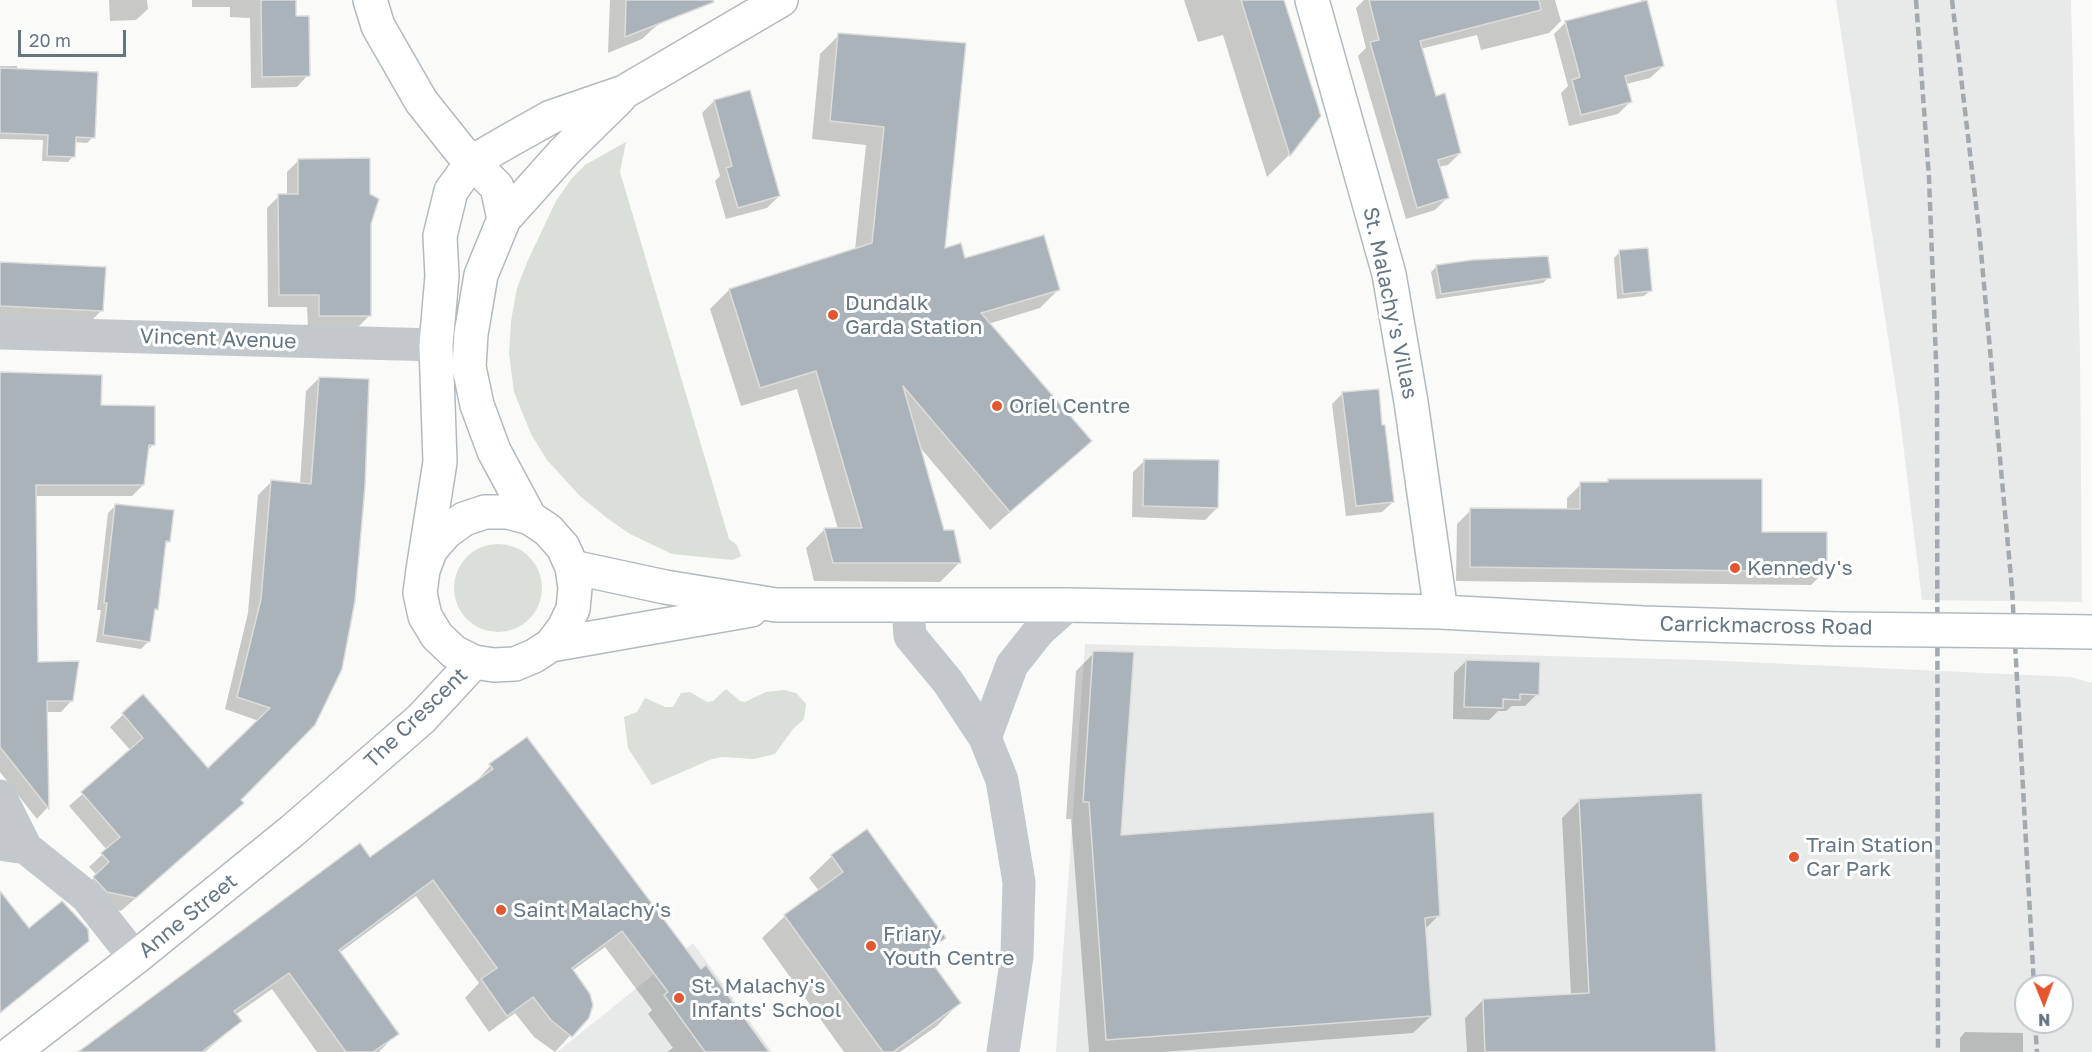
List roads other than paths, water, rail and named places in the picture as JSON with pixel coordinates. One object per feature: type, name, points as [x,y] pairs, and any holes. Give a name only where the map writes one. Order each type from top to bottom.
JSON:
[{"type":"main road","points":[[370,0],[378,26],[421,101],[472,162],[497,187],[504,219]]},
{"type":"main road","points":[[423,570],[431,549],[446,532],[464,519],[485,512],[508,512],[530,518],[548,530],[563,547],[572,567],[575,588],[573,609],[564,628],[551,645],[515,664],[495,665],[474,662],[454,652],[437,636],[425,616],[420,593],[423,570],[440,462],[435,345],[442,276],[440,236],[451,191],[472,162],[551,117],[624,92],[781,0]]},
{"type":"main road","name":"St. Malachy's Villas","points":[[1312,0],[1389,274],[1411,402],[1441,612]]},
{"type":"main road","points":[[530,518],[494,451],[477,405],[470,367],[471,334],[481,274],[504,219],[565,151],[624,92]]},
{"type":"main road","points":[[572,567],[665,587],[776,605]]},
{"type":"main road","points":[[551,645],[776,605]]},
{"type":"main road","name":"Carrickmacross Road","points":[[776,605],[908,607],[1068,605],[1441,612],[1634,623],[1839,629],[2092,632]]},
{"type":"main road","name":"The Crescent","points":[[358,774],[421,719],[474,662]]},
{"type":"main road","name":"Anne Street","points":[[13,1052],[135,958],[358,774]]},
{"type":"street","name":"Vincent Avenue","points":[[0,333],[435,345]]},
{"type":"street","points":[[985,738],[1012,665],[1039,631],[1068,605]]},
{"type":"street","points":[[908,607],[910,636],[948,682],[985,738],[1002,780],[1018,882],[1017,956],[1003,1052]]},
{"type":"street","points":[[0,796],[13,846],[86,896],[135,958]]},
{"type":"railway","points":[[1916,0],[1929,178],[1937,386],[1938,1052]]},
{"type":"railway","points":[[1952,0],[1979,230],[2012,589],[2033,974]]},
{"type":"railway","points":[[2036,1034],[2037,1052]]},
{"type":"place","name":"Dundalk Garda Station","points":[[833,315]]},
{"type":"place","name":"Oriel Centre","points":[[997,406]]},
{"type":"place","name":"Kennedy's","points":[[1735,568]]},
{"type":"place","name":"Train Station Car Park","points":[[1794,857]]},
{"type":"place","name":"Saint Malachy's","points":[[501,910]]},
{"type":"place","name":"Friary Youth Centre","points":[[871,946]]},
{"type":"place","name":"St. Malachy's Infants' School","points":[[679,998]]}]
